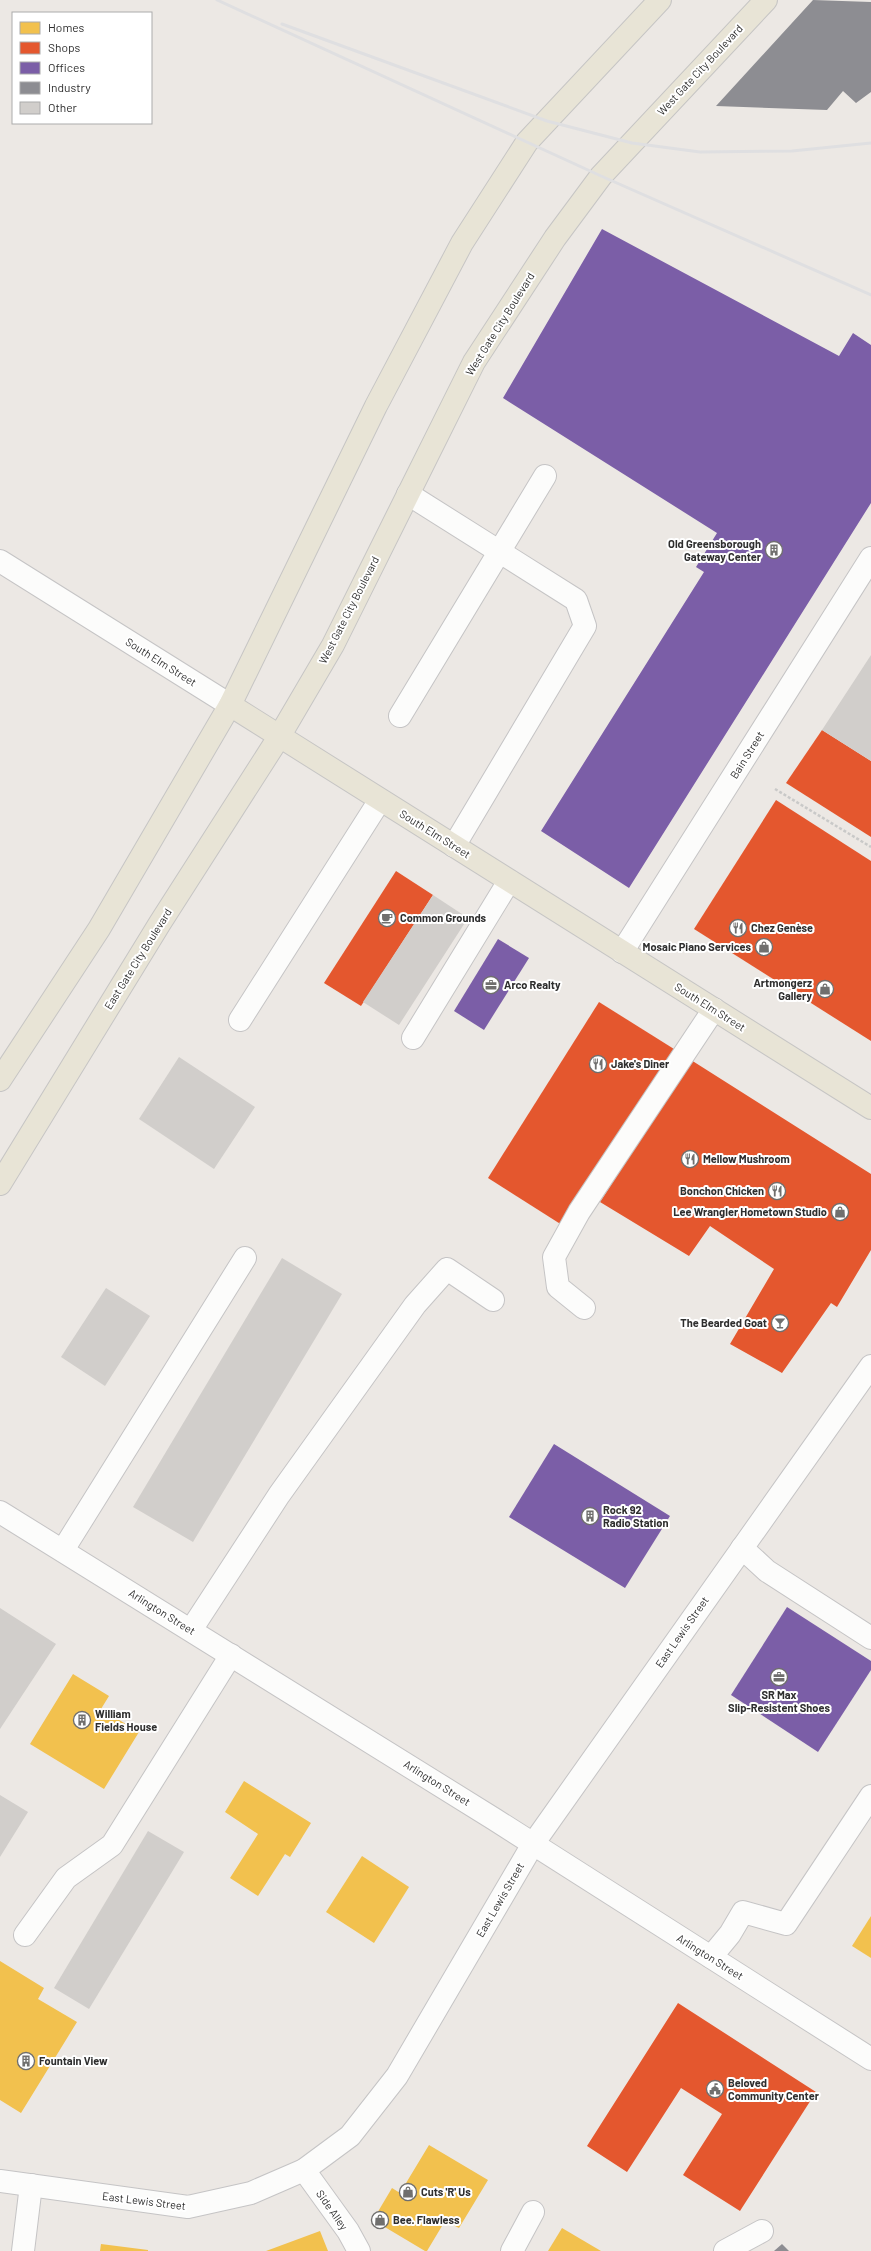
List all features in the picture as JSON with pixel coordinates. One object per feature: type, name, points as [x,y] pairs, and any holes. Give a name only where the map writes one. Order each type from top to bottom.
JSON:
[{"type":"main road","points":[[0,1080],[99,929],[230,705],[376,406],[462,243],[527,142],[660,0]]},
{"type":"main road","name":"West Gate City Boulevard","points":[[279,737],[334,645],[474,362],[555,238],[601,176],[766,0]]},
{"type":"main road","name":"South Elm Street","points":[[230,705],[871,1108]]},
{"type":"main road","name":"East Gate City Boulevard","points":[[0,1184],[160,923],[279,737]]},
{"type":"street","points":[[400,716],[546,476]]},
{"type":"street","points":[[408,494],[576,600],[585,626],[454,846]]},
{"type":"street","name":"Bain Street","points":[[622,952],[871,558]]},
{"type":"street","name":"South Elm Street","points":[[0,561],[230,705]]},
{"type":"street","points":[[240,1020],[380,800]]},
{"type":"street","points":[[413,1038],[509,881]]},
{"type":"street","points":[[584,1308],[558,1287],[554,1257],[584,1205],[714,1009]]},
{"type":"street","points":[[63,1550],[245,1258]]},
{"type":"street","points":[[191,1630],[279,1495],[415,1305],[447,1269],[493,1300]]},
{"type":"street","name":"East Lewis Street","points":[[0,2181],[188,2208],[251,2193],[304,2170],[350,2136],[397,2076],[533,1844],[871,1366]]},
{"type":"street","name":"Arlington Street","points":[[0,1512],[533,1844],[871,2059]]},
{"type":"street","points":[[742,1548],[767,1571],[871,1638]]},
{"type":"street","points":[[26,1935],[66,1878],[112,1845],[231,1655]]},
{"type":"street","points":[[711,1957],[730,1934],[743,1912],[786,1924],[871,1796]]},
{"type":"street","name":"Side Alley","points":[[304,2170],[348,2231],[359,2251]]},
{"type":"street","points":[[23,2251],[31,2185]]},
{"type":"street","points":[[512,2251],[533,2212]]},
{"type":"street","points":[[724,2251],[762,2231]]},
{"type":"path","points":[[775,789],[871,847]]},
{"type":"building: Homes","name":"William Fields House","points":[[73,1674],[109,1696],[101,1709],[139,1732],[104,1789],[30,1744]]},
{"type":"building: Homes","points":[[244,1781],[311,1823],[290,1857],[285,1854],[258,1896],[230,1878],[258,1834],[225,1812]]},
{"type":"building: Homes","points":[[362,1856],[409,1887],[374,1943],[326,1912]]},
{"type":"building: Homes","points":[[871,1916],[871,1958],[852,1946]]},
{"type":"building: Homes","name":"Fountain View","points":[[0,1961],[44,1988],[38,1999],[77,2022],[21,2113],[0,2100]]},
{"type":"building: Homes","points":[[429,2145],[488,2180],[459,2228],[445,2221],[427,2251],[425,2251],[373,2220],[392,2188],[400,2193]]},
{"type":"building: Homes","points":[[562,2228],[601,2251],[548,2251]]},
{"type":"building: Homes","points":[[320,2231],[328,2251],[266,2251]]},
{"type":"building: Homes","points":[[101,2244],[148,2250],[148,2251],[100,2251]]},
{"type":"building: Shops","points":[[822,730],[871,761],[871,837],[786,783]]},
{"type":"building: Shops","points":[[776,800],[871,861],[871,1041],[694,929]]},
{"type":"building: Shops","points":[[396,871],[433,895],[361,1006],[324,983]]},
{"type":"building: Shops","points":[[599,1002],[674,1049],[562,1225],[488,1178]]},
{"type":"building: Shops","points":[[691,1060],[871,1174],[871,1250],[837,1307],[831,1303],[782,1373],[730,1344],[774,1269],[710,1226],[689,1256],[600,1202]]},
{"type":"building: Shops","points":[[678,2003],[816,2092],[740,2211],[683,2175],[722,2114],[681,2088],[627,2172],[587,2146]]},
{"type":"building: Offices","name":"Old Greensborough Gateway Center","points":[[602,229],[839,356],[853,333],[871,345],[871,503],[629,888],[541,831],[704,572],[696,567],[717,533],[503,398]]},
{"type":"building: Offices","name":"Arco Realty","points":[[498,939],[529,958],[484,1030],[454,1011]]},
{"type":"building: Offices","name":"Rock 92 Radio Station","points":[[554,1444],[670,1516],[625,1588],[509,1517]]},
{"type":"building: Offices","points":[[787,1607],[871,1661],[871,1670],[818,1752],[731,1695]]},
{"type":"building: Industry","points":[[813,0],[871,2],[871,92],[856,103],[843,91],[827,110],[716,106]]},
{"type":"building: Industry","points":[[782,2244],[789,2251],[774,2251]]},
{"type":"building: Other","points":[[871,655],[871,761],[822,730]]},
{"type":"building: Other","points":[[433,895],[468,918],[399,1025],[363,1002]]},
{"type":"building: Other","points":[[179,1057],[255,1107],[214,1169],[139,1119]]},
{"type":"building: Other","points":[[282,1258],[342,1294],[193,1542],[133,1507]]},
{"type":"building: Other","points":[[106,1288],[150,1316],[105,1386],[61,1357]]},
{"type":"building: Other","points":[[0,1608],[56,1644],[0,1729]]},
{"type":"building: Other","points":[[0,1795],[28,1812],[0,1857]]},
{"type":"building: Other","points":[[148,1831],[184,1852],[89,2009],[54,1988]]},
{"type":"railway","points":[[217,0],[601,176],[871,295]]},
{"type":"railway","points":[[282,24],[547,121],[632,143],[700,152],[792,151],[871,143]]},
{"type":"place","name":"Old Greensborough Gateway Center","points":[[774,550]]},
{"type":"place","name":"Common Grounds","points":[[387,918]]},
{"type":"place","name":"Chez Genèse","points":[[738,928]]},
{"type":"place","name":"Mosaic Piano Services","points":[[764,947]]},
{"type":"place","name":"Arco Realty","points":[[491,985]]},
{"type":"place","name":"Artmongerz Gallery","points":[[825,989]]},
{"type":"place","name":"Jake's Diner","points":[[598,1064]]},
{"type":"place","name":"Mellow Mushroom","points":[[690,1159]]},
{"type":"place","name":"Bonchon Chicken","points":[[777,1191]]},
{"type":"place","name":"Lee Wrangler Hometown Studio","points":[[840,1212]]},
{"type":"place","name":"The Bearded Goat","points":[[780,1323]]},
{"type":"place","name":"Rock 92 Radio Station","points":[[590,1516]]},
{"type":"place","name":"SR Max Slip-Resistent Shoes","points":[[779,1677]]},
{"type":"place","name":"William Fields House","points":[[82,1720]]},
{"type":"place","name":"Fountain View","points":[[26,2061]]},
{"type":"place","name":"Beloved Community Center","points":[[715,2089]]},
{"type":"place","name":"Cuts 'R' Us","points":[[408,2192]]},
{"type":"place","name":"Bee. Flawless","points":[[380,2220]]}]
